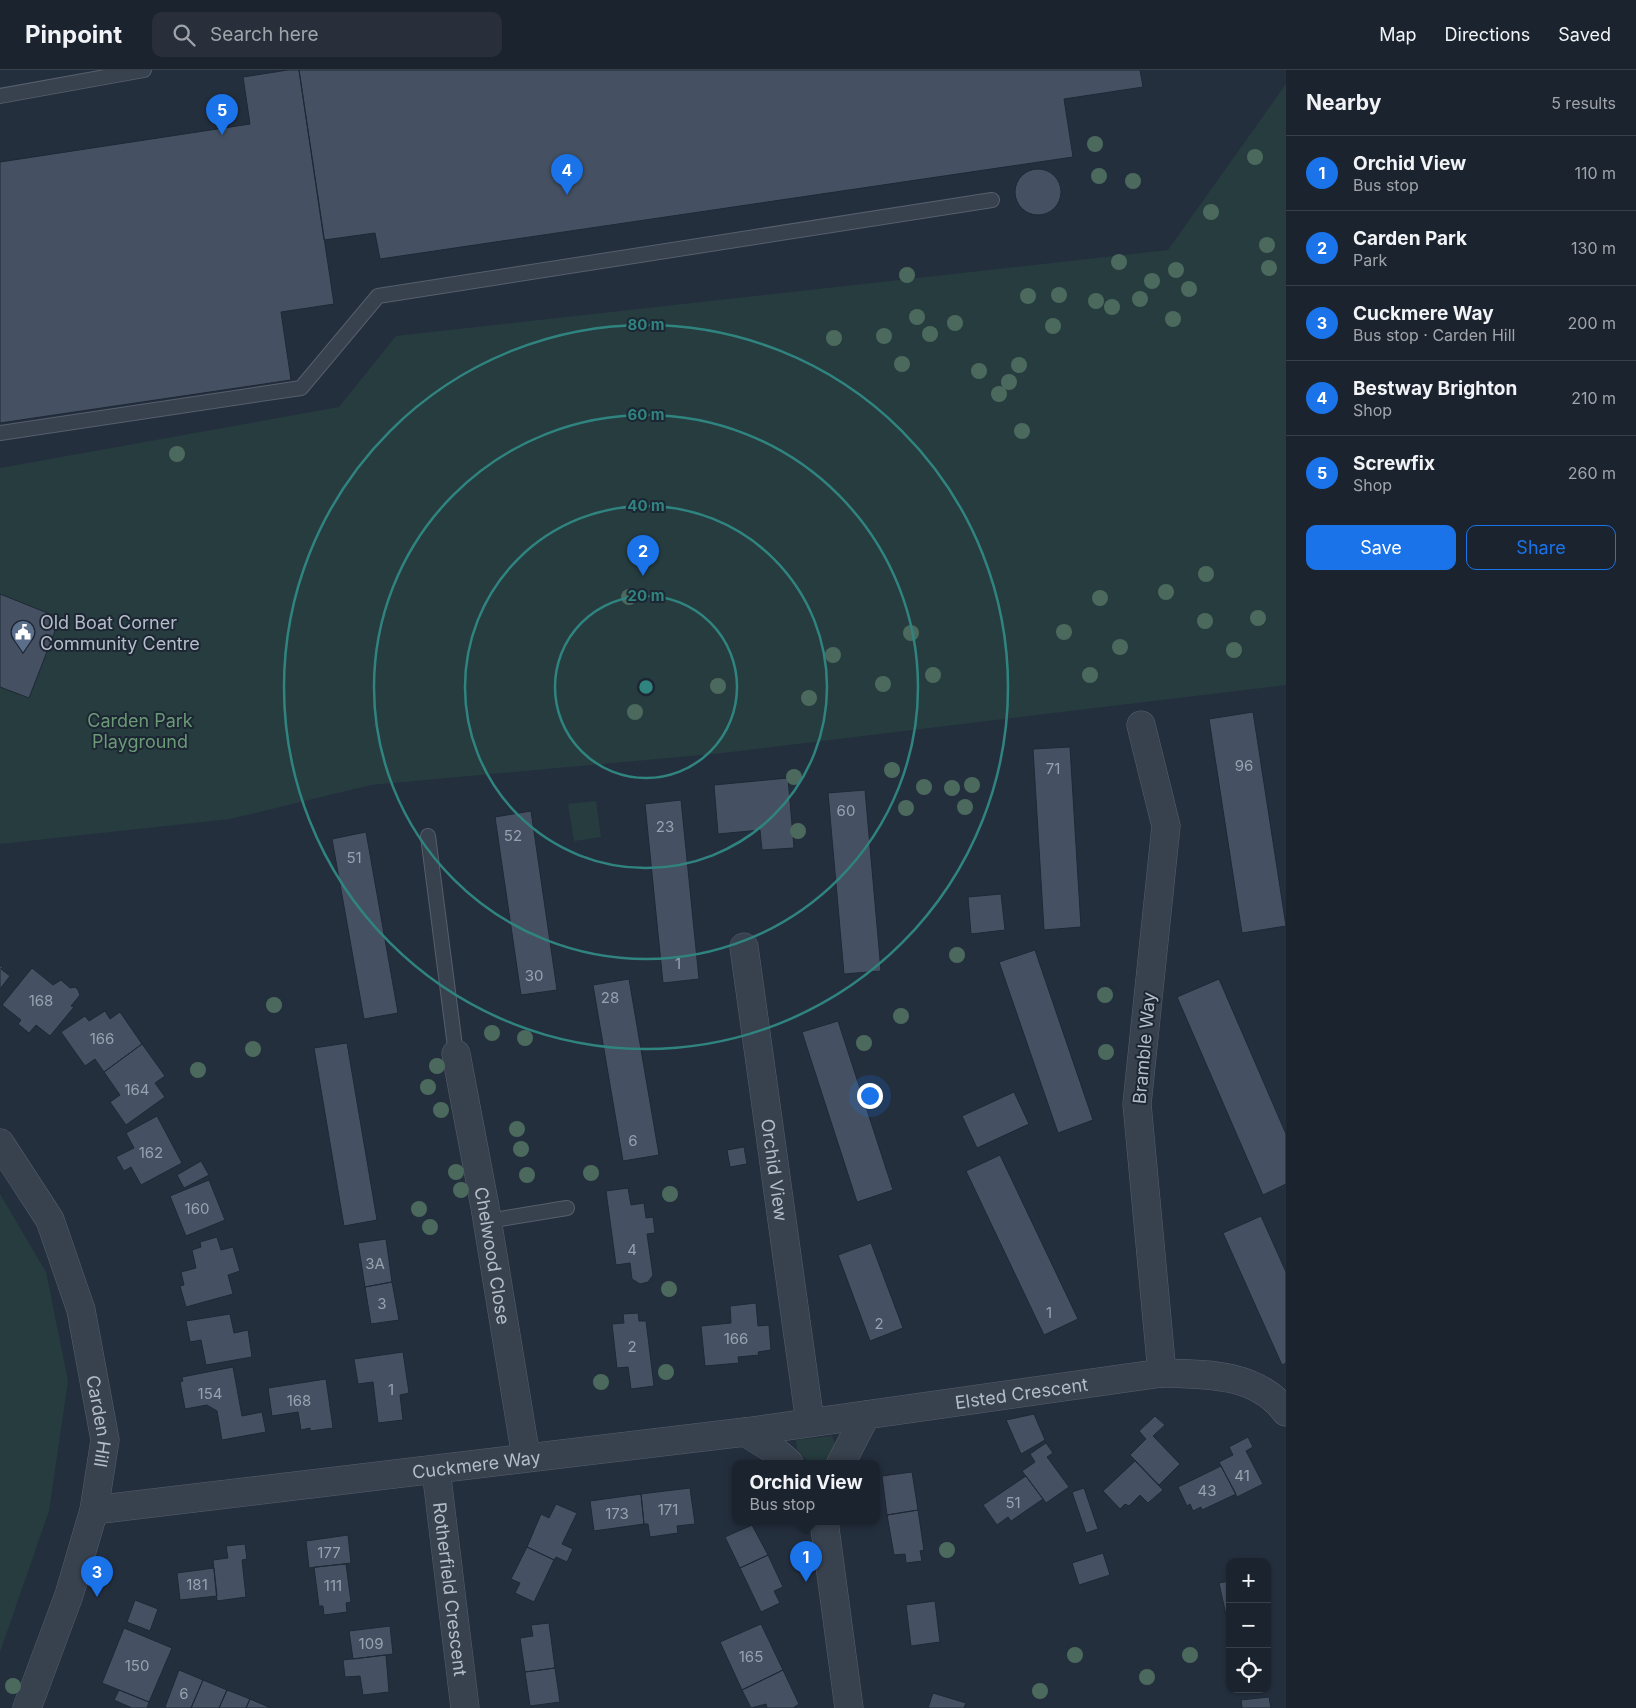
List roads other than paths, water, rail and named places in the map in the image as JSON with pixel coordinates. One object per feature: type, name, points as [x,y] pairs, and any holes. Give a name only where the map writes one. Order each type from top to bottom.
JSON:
[{"type":"street","name":"Bramble Way","points":[[1141,725],[1166,826],[1138,1104],[1162,1373]]},
{"type":"street","name":"Orchid View","points":[[744,947],[810,1422]]},
{"type":"street","name":"Chelwood Close","points":[[456,1054],[488,1221],[526,1457]]},
{"type":"street","name":"Carden Hill","points":[[0,1143],[50,1220],[81,1310],[104,1440],[94,1510],[69,1595],[27,1708]]},
{"type":"street","name":"Elsted Crescent","points":[[746,1432],[1162,1373],[1214,1374],[1240,1380],[1263,1392],[1281,1405],[1286,1412]]},
{"type":"street","points":[[843,1460],[866,1415]]},
{"type":"street","name":"Cuckmere Way","points":[[94,1510],[746,1432]]},
{"type":"street","points":[[746,1432],[786,1460]]},
{"type":"street","name":"Rotherfield Crescent","points":[[436,1470],[465,1708]]},
{"type":"street","points":[[825,1525],[849,1708]]},
{"type":"lane","points":[[0,96],[144,70]]},
{"type":"lane","points":[[0,433],[300,388],[378,296],[992,200]]},
{"type":"lane","points":[[428,836],[456,1054]]},
{"type":"lane","points":[[488,1221],[567,1208]]},
{"type":"place","name":"Screwfix","points":[[222,135]]},
{"type":"place","name":"Bestway Brighton","points":[[567,195]]},
{"type":"place","name":"Carden Park","points":[[643,576]]},
{"type":"place","name":"Old Boat Corner Community Centre","points":[[23,653]]},
{"type":"place","name":"Orchid View","points":[[806,1582]]},
{"type":"place","name":"Cuckmere Way","points":[[97,1597]]},
{"type":"park label","name":"Carden Park Playground","points":[[140,730]]}]
